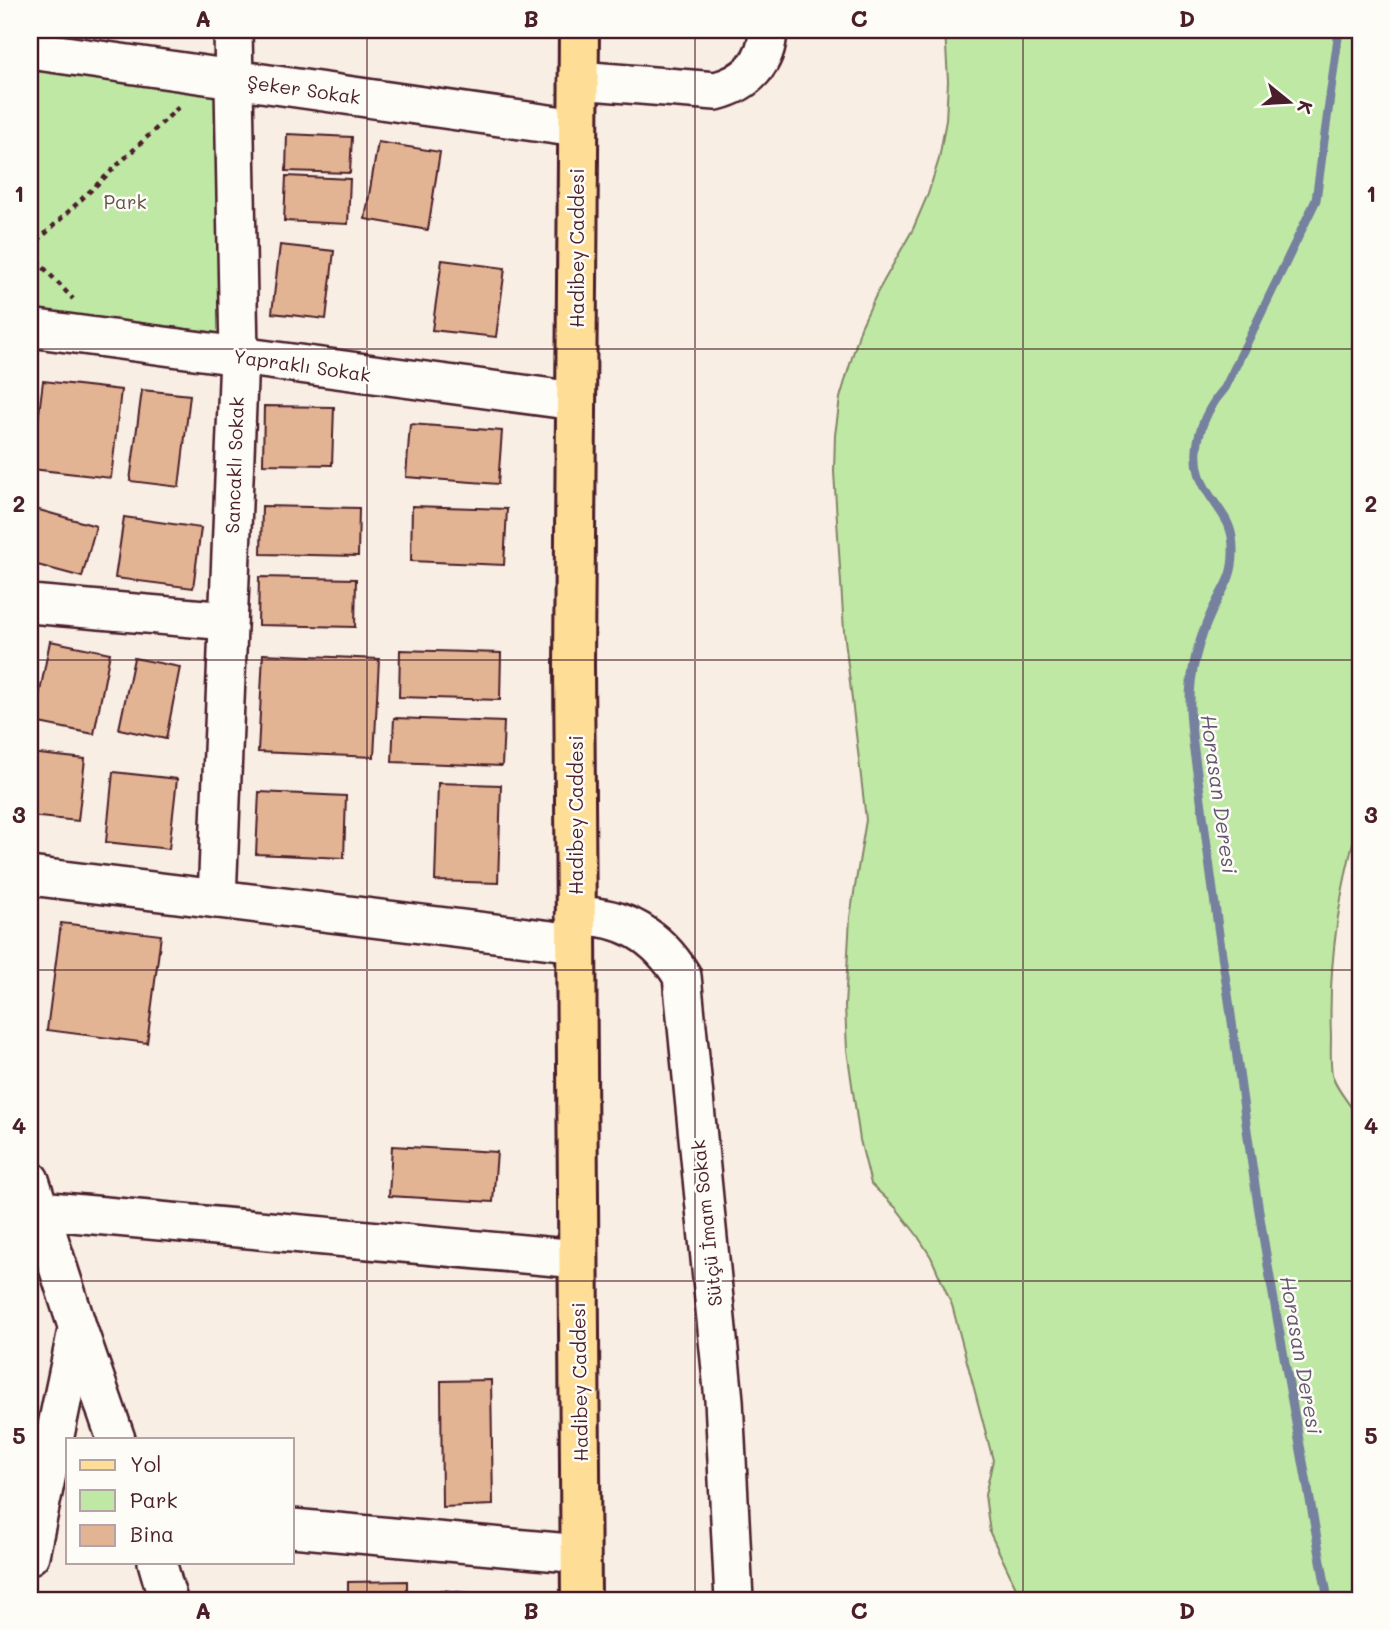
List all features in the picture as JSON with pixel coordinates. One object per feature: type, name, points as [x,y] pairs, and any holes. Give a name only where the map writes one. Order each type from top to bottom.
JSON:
[{"type":"main road","name":"Hadibey Caddesi","points":[[579,30],[575,401],[575,929],[581,1600]]},
{"type":"street","name":"Sancaklı Sokak","points":[[216,899],[239,356],[223,77],[233,30]]},
{"type":"street","points":[[578,80],[716,91],[742,81],[753,72],[762,58],[768,30]]},
{"type":"street","name":"Şeker Sokak","points":[[30,50],[577,128]]},
{"type":"street","name":"Yapraklı Sokak","points":[[30,328],[575,401]]},
{"type":"street","points":[[30,604],[228,621]]},
{"type":"street","name":"Sütçü İmam Sokak","points":[[30,876],[216,899],[575,929],[609,918],[640,931],[657,943],[671,958],[682,976],[724,1401],[734,1600]]},
{"type":"street","points":[[116,1438],[35,1195],[578,1259]]},
{"type":"street","points":[[30,1555],[78,1329]]},
{"type":"street","points":[[294,1528],[581,1554]]},
{"type":"street","points":[[158,1564],[168,1600]]},
{"type":"path","points":[[74,300],[30,251],[223,77]]},
{"type":"green space","points":[[945,30],[1360,30],[1360,817],[1337,925],[1331,981],[1331,1060],[1333,1079],[1360,1120],[1360,1600],[1022,1600],[990,1533],[985,1495],[993,1460],[952,1305],[931,1257],[917,1235],[896,1208],[871,1184],[860,1140],[847,1050],[845,1006],[850,917],[866,820],[844,631],[834,472],[835,435],[840,398],[861,327],[913,229],[939,159],[946,120],[948,81]]},
{"type":"green space","name":"Park","points":[[30,70],[221,94],[219,333],[30,309]]},
{"type":"building","points":[[287,134],[352,137],[350,173],[286,171]]},
{"type":"building","points":[[378,142],[440,152],[428,230],[365,219]]},
{"type":"building","points":[[286,176],[350,179],[348,224],[284,221]]},
{"type":"building","points":[[280,245],[334,251],[326,319],[272,313]]},
{"type":"building","points":[[442,260],[505,268],[496,337],[432,330]]},
{"type":"building","points":[[43,381],[121,390],[111,478],[32,469]]},
{"type":"building","points":[[142,390],[190,395],[179,487],[130,481]]},
{"type":"building","points":[[264,406],[334,407],[332,465],[263,464]]},
{"type":"building","points":[[410,424],[502,431],[498,484],[406,477]]},
{"type":"building","points":[[262,506],[359,508],[358,556],[261,554]]},
{"type":"building","points":[[412,506],[507,509],[504,565],[411,561]]},
{"type":"building","points":[[32,508],[96,526],[82,577],[30,563]]},
{"type":"building","points":[[124,517],[201,528],[193,588],[115,578]]},
{"type":"building","points":[[259,577],[356,579],[355,627],[258,625]]},
{"type":"building","points":[[50,641],[110,653],[94,734],[34,722]]},
{"type":"building","points":[[400,650],[501,653],[500,700],[399,697]]},
{"type":"building","points":[[263,654],[379,659],[374,757],[258,752]]},
{"type":"building","points":[[134,658],[180,667],[166,739],[119,729]]},
{"type":"building","points":[[394,718],[504,722],[502,766],[392,762]]},
{"type":"building","points":[[30,753],[85,759],[78,821],[30,816]]},
{"type":"building","points":[[113,772],[177,779],[169,849],[106,842]]},
{"type":"building","points":[[438,783],[501,785],[498,883],[435,881]]},
{"type":"building","points":[[259,792],[346,796],[344,858],[256,854]]},
{"type":"building","points":[[61,923],[161,935],[147,1043],[47,1030]]},
{"type":"building","points":[[392,1146],[497,1152],[493,1202],[389,1196]]},
{"type":"building","points":[[491,1380],[493,1505],[442,1507],[441,1381]]},
{"type":"building","points":[[407,1581],[407,1600],[348,1600],[348,1582]]},
{"type":"building","points":[[441,1590],[514,1598],[514,1600],[440,1600]]},
{"type":"waterway","name":"Horasan Deresi","points":[[1328,1600],[1254,1180],[1193,745],[1190,695],[1199,646],[1233,562],[1233,542],[1229,526],[1207,491],[1197,464],[1199,437],[1209,411],[1225,388],[1316,200],[1339,30]]}]
